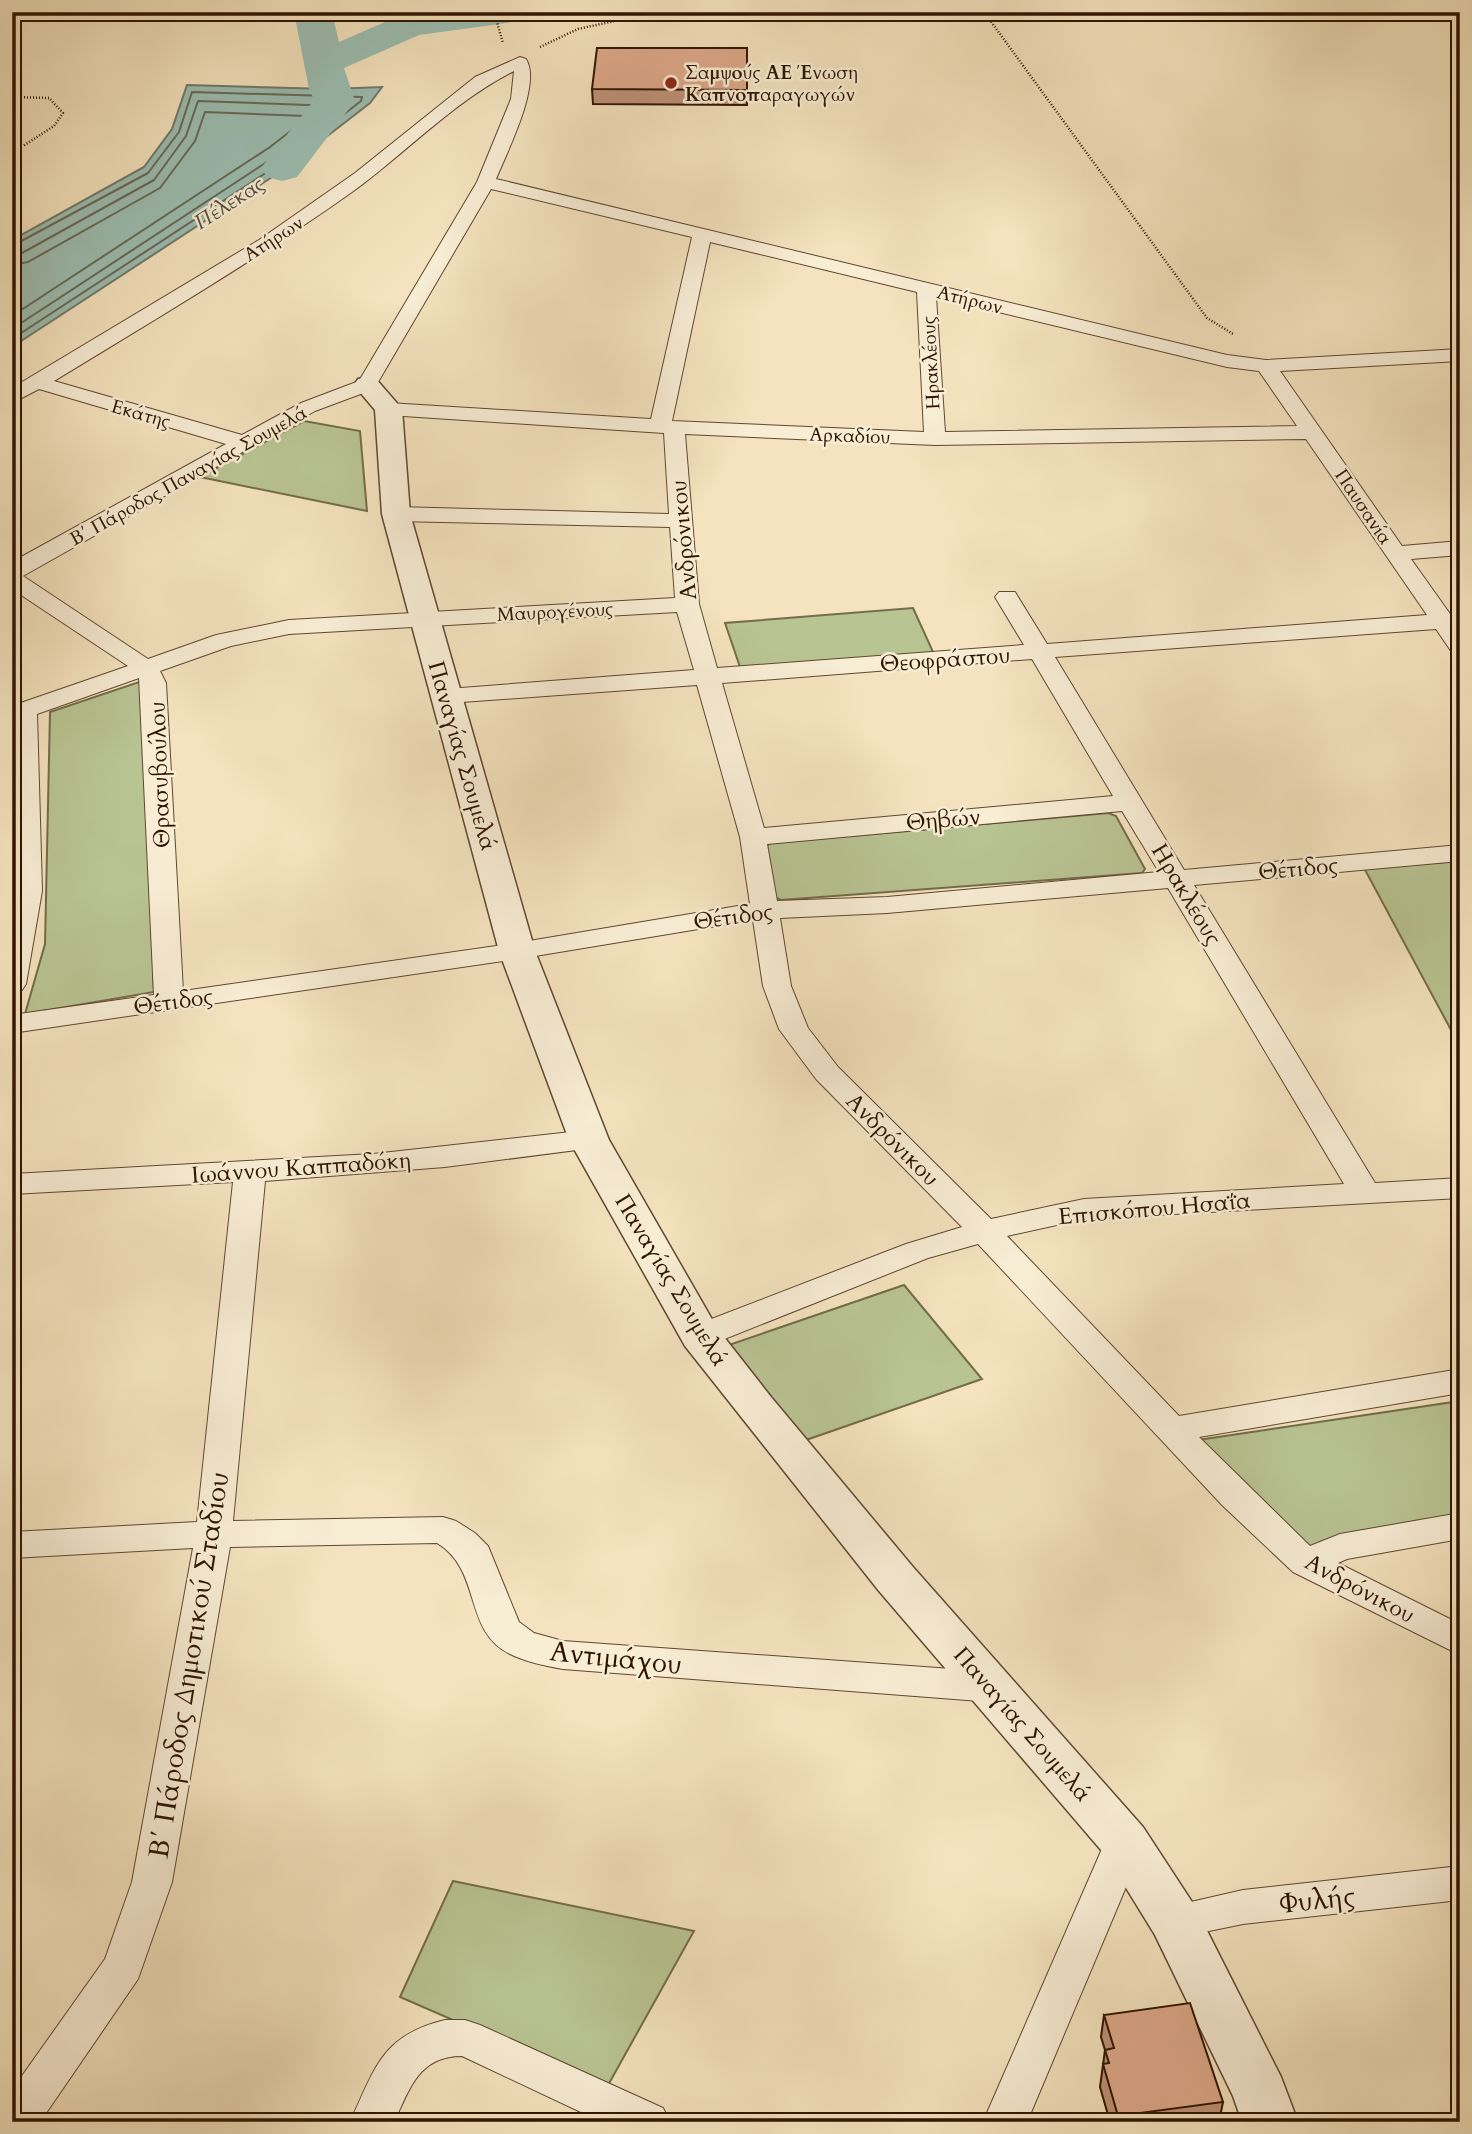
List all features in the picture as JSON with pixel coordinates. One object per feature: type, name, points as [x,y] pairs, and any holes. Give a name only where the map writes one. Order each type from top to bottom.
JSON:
[{"type":"street","points":[[377,398],[486,182],[519,99],[523,68],[520,62]]},
{"type":"street","name":"Ατήρων","points":[[12,397],[267,244],[361,177],[481,81],[520,62]]},
{"type":"street","name":"Ατήρων","points":[[486,182],[1182,353],[1266,366],[1460,355]]},
{"type":"street","name":"Ανδρόνικου","points":[[702,234],[667,427],[682,521],[687,604],[753,837],[777,986],[794,1029],[827,1073],[984,1231],[1235,1496],[1306,1563],[1460,1640]]},
{"type":"street","name":"Ηρακλέους","points":[[926,288],[935,439]]},
{"type":"street","name":"Παυσανία","points":[[1266,366],[1460,646]]},
{"type":"street","name":"Εκάτης","points":[[38,383],[244,442]]},
{"type":"street","name":"Αρκαδίου","points":[[377,398],[667,427],[935,439],[1313,432]]},
{"type":"street","name":"Β΄ Πάροδος Παναγίας Σουμελά","points":[[12,572],[308,407],[377,398]]},
{"type":"street","name":"Παναγίας Σουμελά","points":[[377,398],[396,514],[517,951],[589,1140],[700,1336],[755,1409],[896,1579],[993,1687],[1125,1842],[1175,1921],[1261,2094],[1270,2122]]},
{"type":"street","points":[[396,514],[682,521]]},
{"type":"street","points":[[1396,553],[1460,548]]},
{"type":"street","name":"Θρασυβούλου","points":[[12,579],[64,611],[145,668],[155,688],[169,1002]]},
{"type":"street","name":"Ηρακλέους","points":[[1007,597],[1365,1193]]},
{"type":"street","name":"Μαυρογένους","points":[[18,712],[225,640],[289,627],[687,604]]},
{"type":"street","name":"Θεοφράστου","points":[[448,696],[1443,621]]},
{"type":"street","points":[[12,984],[28,891],[18,712]]},
{"type":"street","name":"Θηβών","points":[[753,837],[1132,802]]},
{"type":"street","name":"Θέτιδος","points":[[12,1024],[517,951],[764,910],[887,905],[1460,853]]},
{"type":"street","name":"Ιωάννου Καππαδόκη","points":[[12,1185],[487,1154],[589,1140]]},
{"type":"street","name":"Β΄ Πάροδος Δημοτικού Σταδίου","points":[[15,2122],[123,1967],[143,1917],[152,1882],[214,1534],[250,1170]]},
{"type":"street","name":"Επισκόπου Ησαΐα","points":[[700,1336],[917,1251],[984,1231],[1084,1209],[1460,1188]]},
{"type":"street","points":[[1172,1429],[1460,1381]]},
{"type":"street","points":[[1306,1563],[1340,1547],[1460,1526]]},
{"type":"street","name":"Αντιμάχου","points":[[12,1545],[214,1534],[443,1530],[458,1537],[480,1559],[494,1614],[505,1629],[519,1642],[563,1655],[993,1687]]},
{"type":"street","points":[[1005,2122],[1125,1842]]},
{"type":"street","name":"Φυλής","points":[[1175,1921],[1243,1907],[1460,1883]]},
{"type":"street","points":[[372,2122],[407,2054],[426,2041],[445,2036],[466,2038],[648,2122]]},
{"type":"path","points":[[520,62],[561,35],[656,12]]},
{"type":"path","points":[[984,12],[1207,318],[1253,346],[1266,366]]},
{"type":"path","points":[[12,97],[53,99],[59,103],[63,113],[54,126],[23,146]]},
{"type":"green space","points":[[304,421],[360,431],[367,511],[200,477]]},
{"type":"green space","points":[[913,608],[934,654],[741,670],[725,623]]},
{"type":"green space","points":[[142,681],[154,992],[25,1014],[45,944],[50,712]]},
{"type":"green space","points":[[1108,813],[1116,816],[1145,869],[1142,873],[781,900],[770,895],[760,850],[771,843]]},
{"type":"green space","points":[[1460,861],[1460,1043],[1458,1043],[1364,868]]},
{"type":"green space","points":[[904,1285],[982,1379],[806,1440],[726,1346]]},
{"type":"green space","points":[[1460,1401],[1460,1519],[1302,1548],[1198,1440]]},
{"type":"green space","points":[[453,1881],[694,1931],[607,2087],[400,1997]]},
{"type":"water","points":[[187,85],[329,89],[382,87],[370,103],[286,168],[12,347],[12,240],[144,167],[172,129]]},
{"type":"building","name":"Σαμψούς ΑΕ Ένωση Καπνοπαραγωγών","points":[[597,48],[747,48],[747,90],[592,89]]},
{"type":"building","points":[[1190,2003],[1223,2102],[1118,2116],[1103,2064],[1109,2063],[1105,2050],[1114,2048],[1104,2015]]},
{"type":"waterway","name":"Πέλεκας","points":[[282,168],[335,101],[329,89],[313,12]]},
{"type":"waterway","points":[[325,62],[406,27],[439,19],[507,12]]},
{"type":"place","name":"Σαμψούς ΑΕ Ένωση Καπνοπαραγωγών","points":[[671,83]]}]
